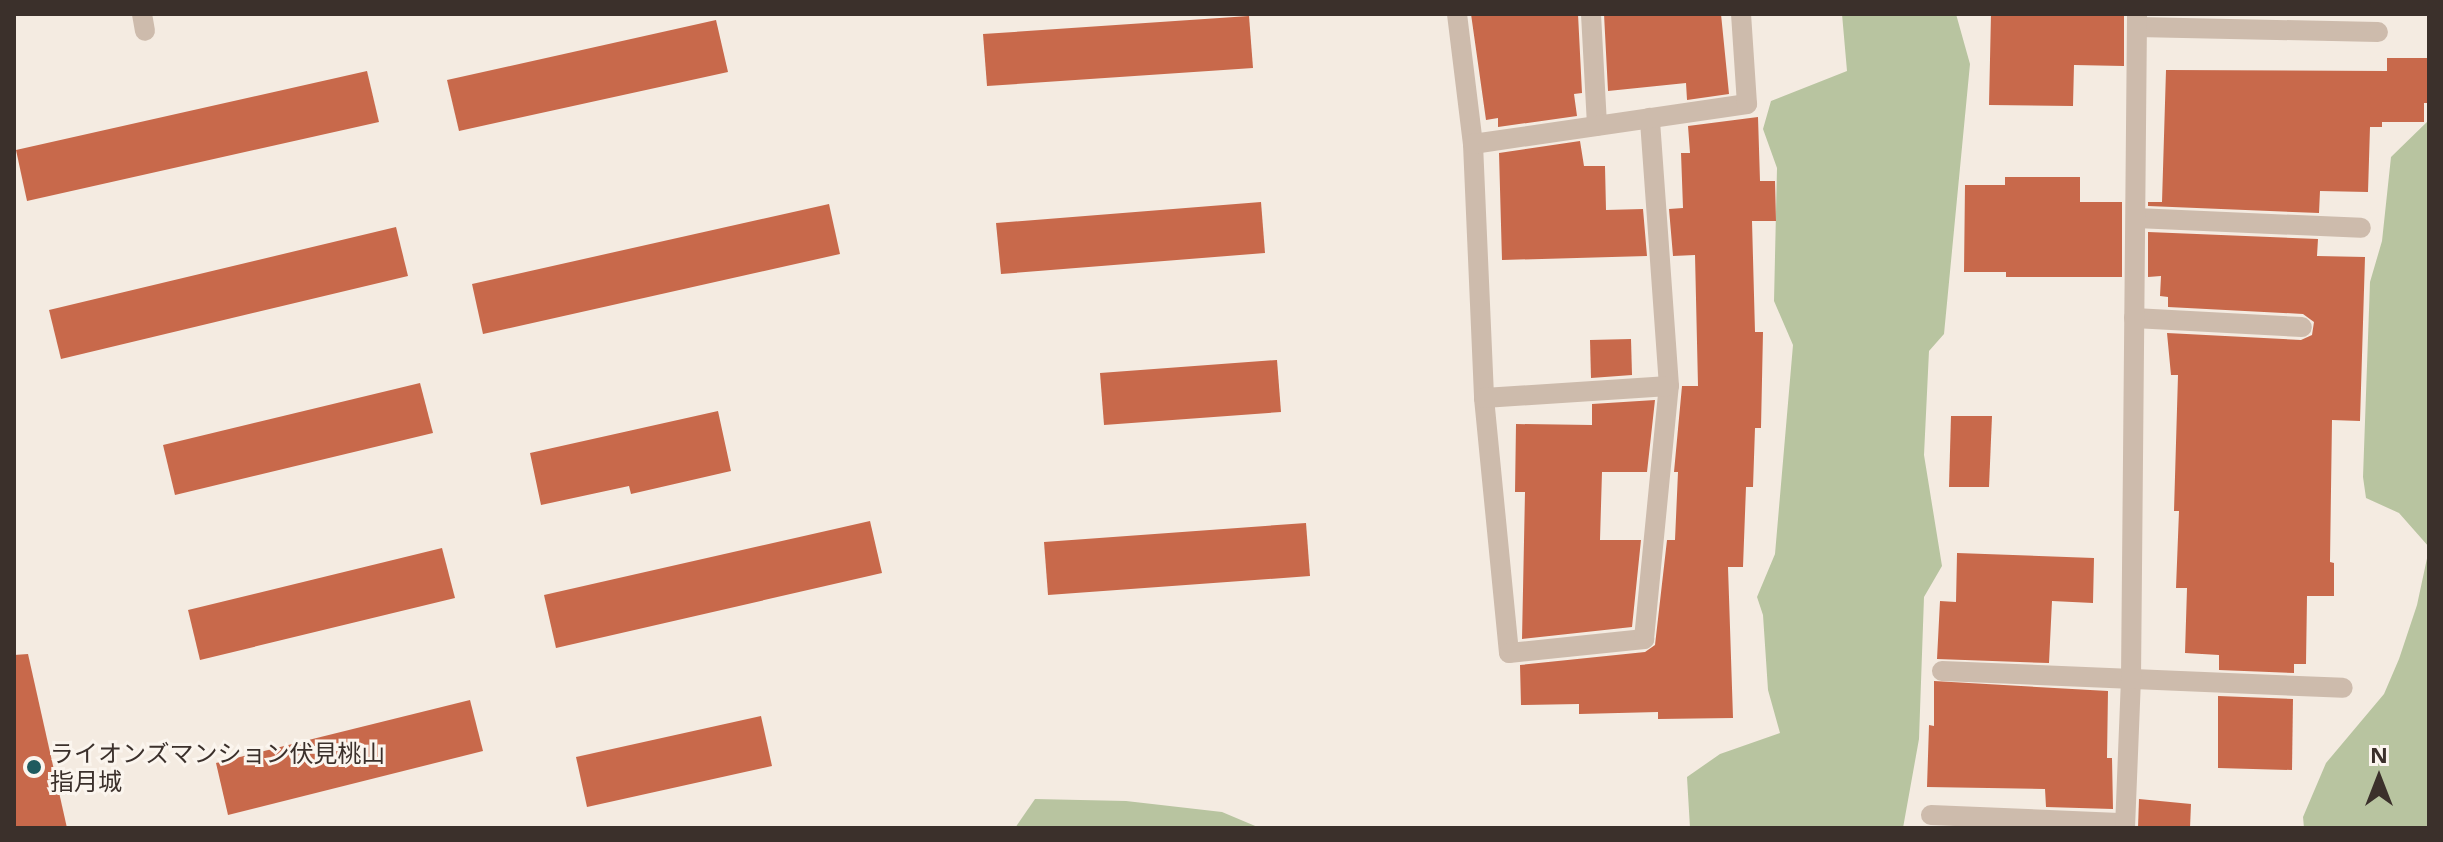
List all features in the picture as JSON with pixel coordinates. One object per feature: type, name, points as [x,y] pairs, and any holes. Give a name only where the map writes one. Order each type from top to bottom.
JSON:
[{"type":"street","points":[[1457,14],[1473,144],[1484,398],[1509,653],[1644,639],[1669,386],[1650,118]]},
{"type":"street","points":[[1591,14],[1597,126]]},
{"type":"street","points":[[1473,144],[1747,104],[1741,14]]},
{"type":"street","points":[[1931,815],[2125,826],[2131,679],[2137,21],[2378,32]]},
{"type":"street","points":[[2136,218],[2361,228]]},
{"type":"street","points":[[2134,318],[2302,327]]},
{"type":"street","points":[[1484,398],[1669,386]]},
{"type":"street","points":[[1942,671],[2343,688]]},
{"type":"green space","points":[[1842,14],[1956,14],[1970,64],[1944,334],[1929,351],[1924,455],[1942,566],[1924,597],[1919,739],[1903,828],[1690,828],[1687,777],[1720,754],[1780,733],[1768,690],[1763,615],[1757,597],[1775,554],[1793,345],[1774,301],[1777,168],[1763,129],[1771,101],[1847,71]]},
{"type":"green space","points":[[2429,120],[2429,547],[2399,513],[2366,498],[2363,477],[2370,282],[2382,241],[2391,157]]},
{"type":"green space","points":[[2429,549],[2429,828],[2304,828],[2303,817],[2326,763],[2384,694],[2417,605]]},
{"type":"green space","points":[[1035,799],[1126,801],[1222,812],[1260,828],[1015,828]]},
{"type":"building","points":[[1471,14],[1578,14],[1582,93],[1574,94],[1577,116],[1498,127],[1498,118],[1486,120]]},
{"type":"building","points":[[1604,14],[1721,14],[1729,94],[1687,100],[1686,83],[1608,91]]},
{"type":"building","points":[[1991,14],[2124,14],[2124,66],[2074,65],[2073,106],[1989,105]]},
{"type":"building","points":[[1249,16],[1253,68],[987,86],[983,34]]},
{"type":"building","points":[[716,20],[728,72],[459,131],[447,80]]},
{"type":"building","points":[[2387,58],[2429,58],[2429,103],[2424,103],[2424,122],[2382,122],[2382,127],[2370,127],[2368,192],[2320,191],[2319,213],[2148,206],[2148,202],[2162,202],[2166,70],[2387,71]]},
{"type":"building","points":[[367,71],[379,122],[27,201],[16,150]]},
{"type":"building","points":[[1758,117],[1760,181],[1775,181],[1776,221],[1752,221],[1755,332],[1763,332],[1761,428],[1755,428],[1753,487],[1746,487],[1743,567],[1728,567],[1733,718],[1658,719],[1658,712],[1579,714],[1579,704],[1521,705],[1520,665],[1645,652],[1655,645],[1667,540],[1675,540],[1678,472],[1674,472],[1682,386],[1698,386],[1695,255],[1673,256],[1669,209],[1683,208],[1681,153],[1690,153],[1688,126]]},
{"type":"building","points":[[1580,141],[1584,166],[1605,166],[1606,210],[1643,209],[1647,256],[1502,260],[1499,153]]},
{"type":"building","points":[[2005,177],[2080,177],[2080,202],[2122,202],[2122,277],[2006,277],[2006,272],[1964,272],[1965,185],[2005,185]]},
{"type":"building","points":[[1261,202],[1265,253],[1001,274],[996,223]]},
{"type":"building","points":[[829,204],[840,254],[483,334],[472,284]]},
{"type":"building","points":[[396,227],[408,276],[61,359],[49,310]]},
{"type":"building","points":[[2148,232],[2318,239],[2317,256],[2365,257],[2360,421],[2332,420],[2330,562],[2334,563],[2334,596],[2307,596],[2306,664],[2294,664],[2294,673],[2219,670],[2219,655],[2185,653],[2187,588],[2176,588],[2179,511],[2174,511],[2178,375],[2171,375],[2167,333],[2301,340],[2312,335],[2314,322],[2303,314],[2168,307],[2168,297],[2160,296],[2161,276],[2148,277]]},
{"type":"building","points":[[1631,339],[1632,375],[1591,378],[1590,340]]},
{"type":"building","points":[[1277,360],[1281,412],[1104,425],[1100,373]]},
{"type":"building","points":[[420,383],[433,433],[175,495],[163,445]]},
{"type":"building","points":[[1655,400],[1647,472],[1602,472],[1600,540],[1641,540],[1632,627],[1522,639],[1525,492],[1515,492],[1516,424],[1592,425],[1592,404]]},
{"type":"building","points":[[718,411],[731,471],[631,494],[629,486],[541,505],[530,453]]},
{"type":"building","points":[[1951,416],[1992,416],[1989,487],[1949,487]]},
{"type":"building","points":[[870,521],[882,573],[556,648],[544,595]]},
{"type":"building","points":[[1306,523],[1310,576],[1048,595],[1044,542]]},
{"type":"building","points":[[442,548],[455,598],[200,660],[188,610]]},
{"type":"building","points":[[1957,553],[2094,558],[2093,603],[2052,601],[2049,663],[1937,659],[1940,601],[1956,602]]},
{"type":"building","name":"ライオンズマンション伏見桃山 指月城","points":[[28,654],[67,828],[14,828],[14,655]]},
{"type":"building","points":[[1934,681],[2108,691],[2107,758],[2112,758],[2113,809],[2046,807],[2045,789],[1927,787],[1929,725],[1934,726]]},
{"type":"building","points":[[2218,696],[2293,699],[2292,770],[2218,768]]},
{"type":"building","points":[[470,700],[483,751],[228,815],[216,763]]},
{"type":"building","points":[[761,716],[772,766],[587,807],[576,757]]},
{"type":"building","points":[[2139,799],[2191,804],[2190,828],[2138,828]]},
{"type":"place","name":"ライオンズマンション伏見桃山 指月城","points":[[34,767]]}]
